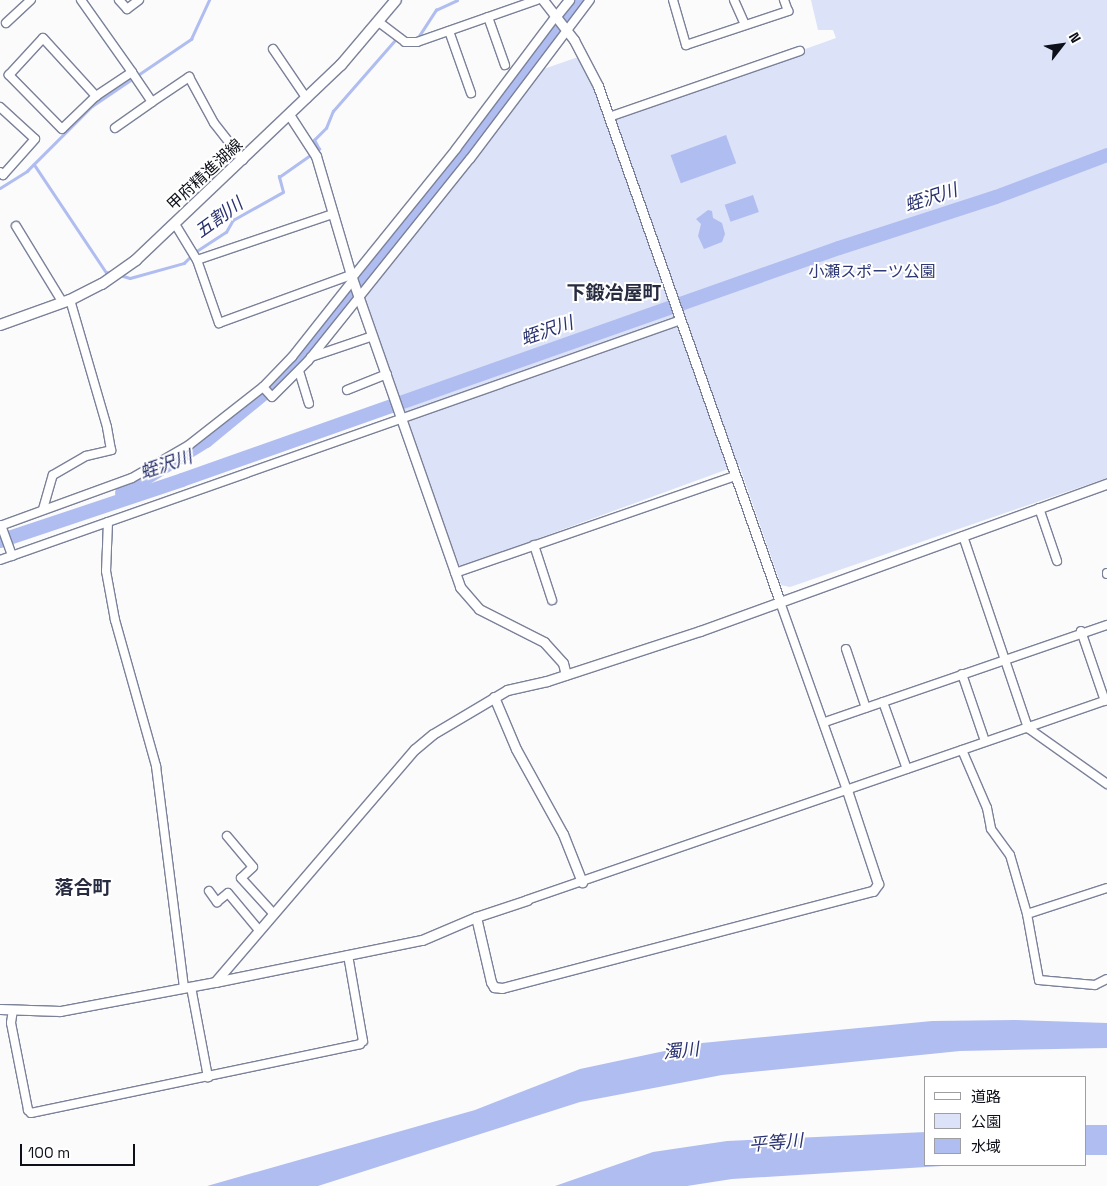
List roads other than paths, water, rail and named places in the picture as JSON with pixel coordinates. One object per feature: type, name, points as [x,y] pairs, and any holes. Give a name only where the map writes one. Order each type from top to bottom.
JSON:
[{"type":"main road","name":"甲府精進湖線","points":[[0,325],[67,302],[123,271],[307,100],[380,23],[396,0]]},
{"type":"street","points":[[6,23],[31,0]]},
{"type":"street","points":[[81,0],[152,102]]},
{"type":"street","points":[[119,0],[127,9],[139,0]]},
{"type":"street","points":[[380,23],[405,42],[418,42],[537,0]]},
{"type":"street","points":[[476,917],[491,982],[494,987],[502,988],[873,891],[878,884],[825,722],[780,602],[590,65],[566,28],[543,0]]},
{"type":"street","points":[[10,553],[1,527],[151,468],[189,445],[263,387],[313,334],[352,279],[456,149],[569,0]]},
{"type":"street","points":[[263,387],[272,397],[311,357],[470,159],[566,28],[590,0]]},
{"type":"street","points":[[673,0],[686,46],[788,11],[784,0]]},
{"type":"street","points":[[734,0],[744,25]]},
{"type":"street","points":[[488,17],[505,65]]},
{"type":"street","points":[[449,31],[471,93]]},
{"type":"street","points":[[96,96],[43,38],[8,75],[62,129],[96,96],[132,72]]},
{"type":"street","points":[[272,49],[307,100]]},
{"type":"street","points":[[609,117],[800,50]]},
{"type":"street","points":[[115,128],[189,77],[214,123],[243,160]]},
{"type":"street","points":[[0,107],[35,139],[3,175],[0,172]]},
{"type":"street","points":[[290,116],[314,151],[352,279],[401,414],[454,573],[472,603],[544,642],[563,663],[566,675]]},
{"type":"street","points":[[456,149],[470,159]]},
{"type":"street","points":[[197,259],[333,214]]},
{"type":"street","points":[[175,224],[197,259],[220,324],[352,279]]},
{"type":"street","points":[[16,226],[67,302],[107,427],[110,450],[86,456],[53,475],[43,509]]},
{"type":"street","points":[[0,560],[10,553],[108,522],[401,414],[680,317]]},
{"type":"street","points":[[311,357],[373,336]]},
{"type":"street","points":[[298,371],[308,404]]},
{"type":"street","points":[[347,390],[387,374]]},
{"type":"street","points":[[454,573],[735,476]]},
{"type":"street","points":[[215,982],[258,929],[415,748],[494,697],[514,687],[566,675],[780,602],[1107,484]]},
{"type":"street","points":[[1039,508],[1057,561]]},
{"type":"street","points":[[108,522],[106,571],[115,620],[156,766],[188,988],[208,1077]]},
{"type":"street","points":[[963,536],[1028,728],[1107,784]]},
{"type":"street","points":[[534,545],[552,600]]},
{"type":"street","points":[[825,722],[1081,632],[1107,625]]},
{"type":"street","points":[[0,1009],[60,1012],[422,940],[476,917],[1106,700],[1081,632]]},
{"type":"street","points":[[846,649],[866,708]]},
{"type":"street","points":[[962,674],[985,742]]},
{"type":"street","points":[[494,697],[516,749],[563,834],[582,882]]},
{"type":"street","points":[[883,702],[907,769]]},
{"type":"street","points":[[962,750],[987,808],[991,829],[1010,855],[1027,914],[1039,980],[1095,985],[1107,979]]},
{"type":"street","points":[[227,836],[253,867],[241,878],[273,913]]},
{"type":"street","points":[[1027,914],[1107,888]]},
{"type":"street","points":[[209,891],[217,902],[228,894],[258,929]]},
{"type":"street","points":[[13,1010],[11,1023],[28,1110],[31,1113],[208,1077],[363,1041],[348,955]]},
{"type":"water","points":[[726,135],[736,163],[681,183],[671,155]]},
{"type":"water","points":[[753,195],[759,212],[730,222],[725,205]]},
{"type":"water","points":[[708,210],[712,211],[713,218],[722,223],[725,234],[722,242],[704,249],[698,236],[701,224],[696,219]]},
{"type":"water","name":"濁川","points":[[1015,1020],[1107,1023],[1107,1048],[960,1051],[722,1075],[580,1102],[318,1186],[207,1186],[475,1110],[580,1069],[702,1043],[932,1021]]},
{"type":"water","points":[[1087,1125],[1107,1125],[1107,1155],[1087,1155]]},
{"type":"water","name":"平等川","points":[[924,1132],[924,1166],[942,1166],[732,1179],[687,1186],[555,1186],[653,1152],[727,1141]]},
{"type":"waterway","name":"五割川","points":[[0,188],[27,171],[92,106],[191,39],[209,0]]},
{"type":"waterway","name":"五割川","points":[[417,39],[436,10],[457,0]]},
{"type":"waterway","points":[[122,493],[206,441],[273,386],[355,292],[580,0]]},
{"type":"waterway","name":"五割川","points":[[195,252],[226,232],[233,220],[283,192],[279,177],[319,149],[314,140],[326,128],[333,111],[397,38]]},
{"type":"waterway","name":"蛭沢川","points":[[0,541],[182,480],[839,248],[996,197],[1107,155]]},
{"type":"waterway","name":"五割川","points":[[34,164],[106,272],[112,273]]},
{"type":"waterway","name":"五割川","points":[[120,275],[130,278],[184,263],[191,256]]},
{"type":"district","name":"下鍛冶屋町","points":[[614,293]]},
{"type":"district","name":"落合町","points":[[83,888]]},
{"type":"park label","name":"小瀬スポーツ公園","points":[[872,272]]}]
